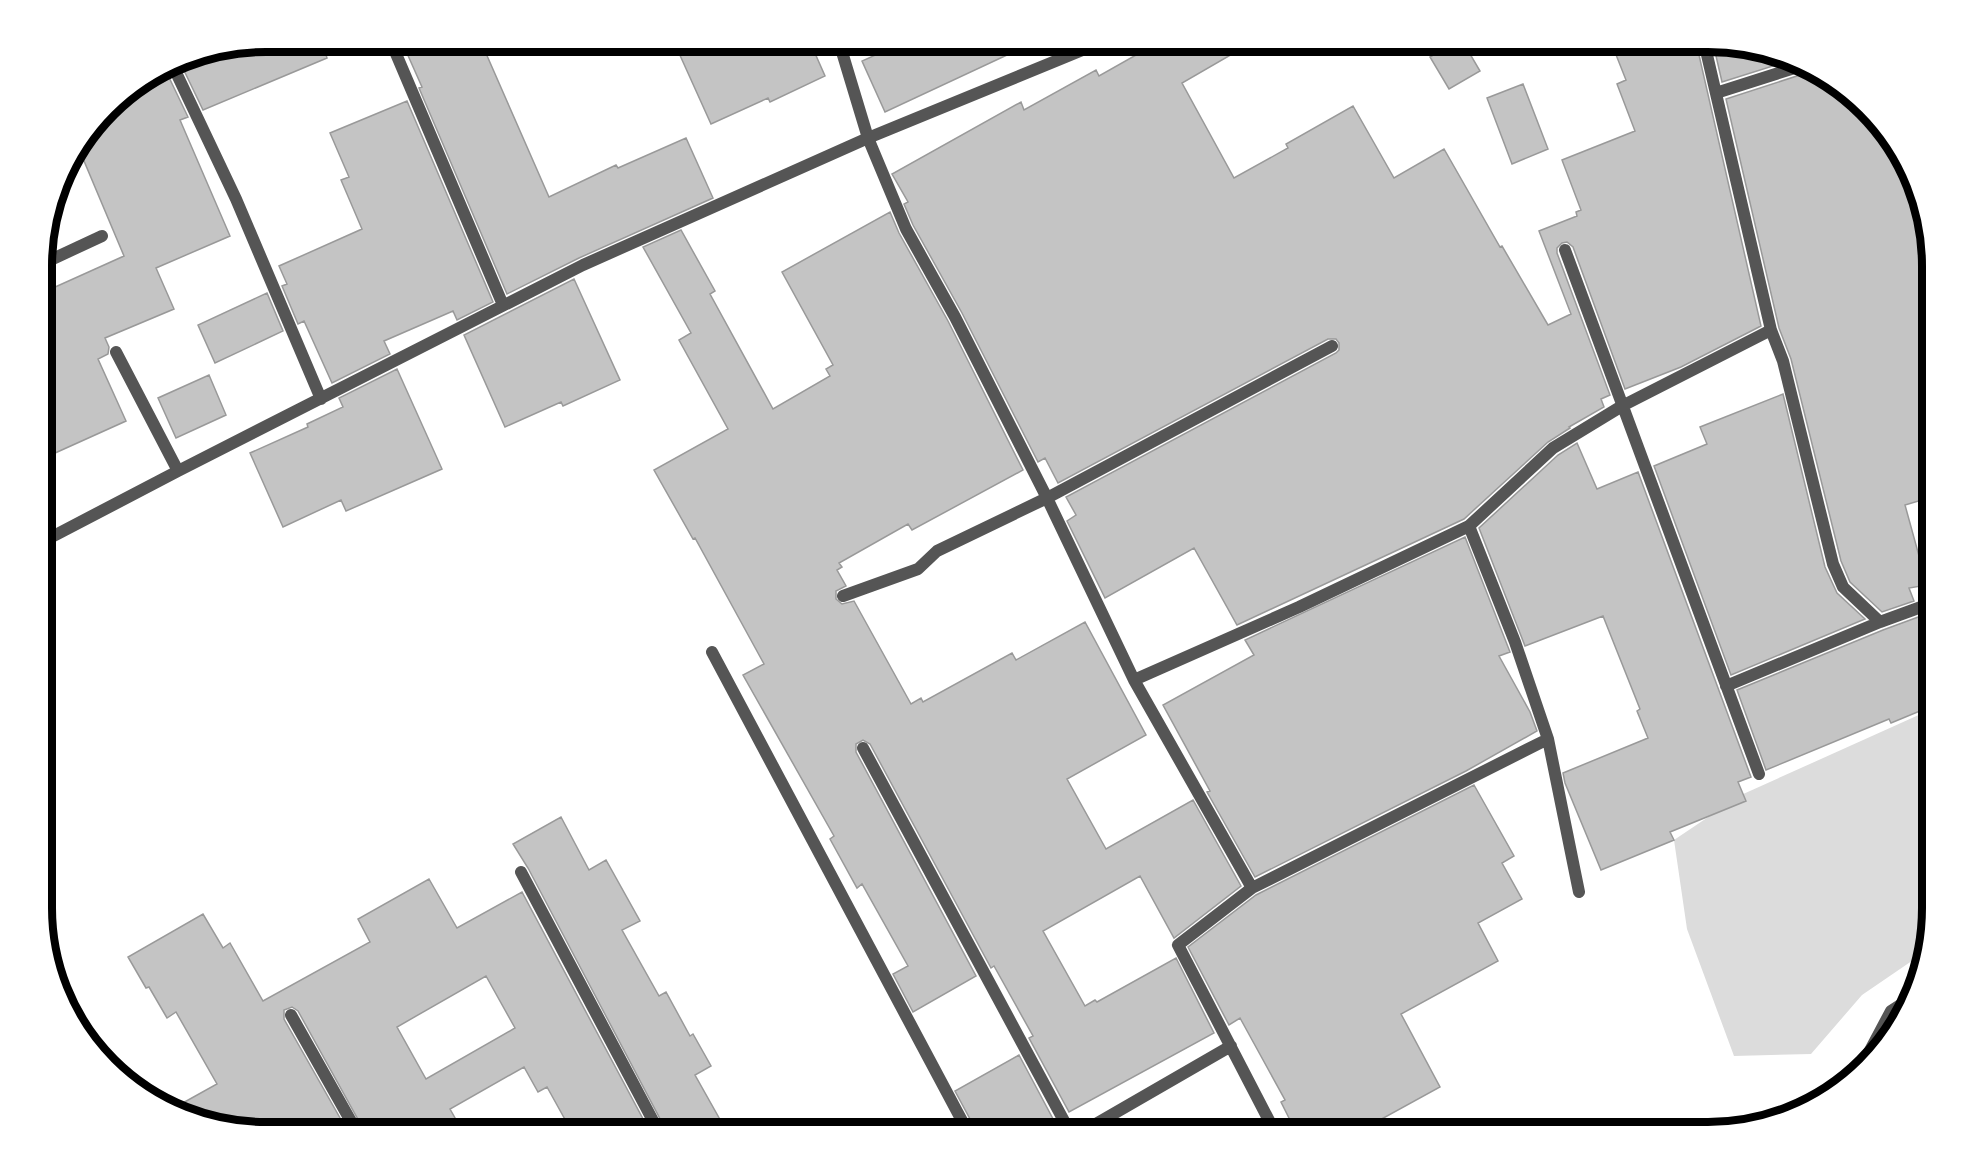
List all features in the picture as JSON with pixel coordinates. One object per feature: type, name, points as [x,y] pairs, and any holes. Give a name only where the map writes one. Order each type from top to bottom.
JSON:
[{"type":"street","points":[[395,52],[503,305]]},
{"type":"street","points":[[842,52],[868,138],[906,229],[955,317],[1047,498],[1134,680],[1252,888]]},
{"type":"street","points":[[52,537],[583,264],[868,138],[1078,52]]},
{"type":"street","points":[[1706,52],[1772,330],[1783,361],[1833,564],[1843,587],[1880,622]]},
{"type":"street","points":[[1716,93],[1792,70]]},
{"type":"street","points":[[176,73],[236,199],[321,399]]},
{"type":"street","points":[[52,259],[102,236]]},
{"type":"street","points":[[1565,250],[1759,774]]},
{"type":"street","points":[[1134,680],[1299,607],[1469,526],[1552,448],[1622,406],[1772,330]]},
{"type":"street","points":[[843,596],[918,569],[937,551],[1047,498],[1332,346]]},
{"type":"street","points":[[116,352],[178,471]]},
{"type":"street","points":[[1469,526],[1515,642],[1548,739],[1579,892]]},
{"type":"street","points":[[1726,686],[1922,607]]},
{"type":"street","points":[[712,652],[964,1122]]},
{"type":"street","points":[[1270,1122],[1178,945],[1252,888],[1548,739]]},
{"type":"street","points":[[863,748],[1065,1122]]},
{"type":"street","points":[[520,872],[654,1122]]},
{"type":"street","points":[[1874,1041],[1890,1011],[1897,1007]]},
{"type":"street","points":[[291,1015],[351,1122]]},
{"type":"street","points":[[1099,1122],[1231,1046]]},
{"type":"shaded area","points":[[1922,714],[1922,908],[1920,936],[1915,959],[1862,995],[1811,1054],[1734,1056],[1687,929],[1674,840],[1741,795]]},
{"type":"building","points":[[325,52],[327,58],[203,110],[184,69],[238,54]]},
{"type":"building","points":[[406,52],[485,52],[549,197],[616,165],[618,168],[686,138],[713,198],[579,258],[507,294],[419,88],[422,87]]},
{"type":"building","points":[[679,52],[814,52],[825,76],[770,102],[768,98],[711,124]]},
{"type":"building","points":[[882,52],[1014,52],[885,112],[862,61]]},
{"type":"building","points":[[1141,52],[1236,52],[1182,83],[1234,178],[1288,148],[1286,144],[1353,106],[1394,178],[1444,149],[1548,325],[1571,314],[1539,231],[1577,216],[1576,212],[1581,210],[1562,160],[1635,131],[1617,84],[1626,80],[1615,52],[1698,52],[1761,326],[1681,367],[1625,389],[1573,247],[1567,242],[1562,243],[1557,248],[1557,253],[1610,395],[1601,399],[1604,407],[1548,442],[1464,519],[1237,625],[1194,548],[1105,598],[1067,521],[1076,515],[1066,497],[1336,353],[1339,350],[1339,343],[1336,339],[1328,339],[1058,483],[1045,458],[1038,462],[962,313],[913,225],[904,204],[908,202],[892,174],[1021,102],[1024,110],[1096,70],[1099,76]]},
{"type":"building","points":[[1438,52],[1469,52],[1480,71],[1449,89],[1430,57]]},
{"type":"building","points":[[1715,53],[1736,54],[1778,65],[1722,82]]},
{"type":"building","points":[[1801,75],[1815,81],[1849,106],[1877,136],[1893,159],[1914,211],[1921,252],[1921,500],[1905,505],[1921,565],[1922,586],[1909,588],[1914,601],[1882,612],[1850,582],[1841,561],[1791,359],[1779,328],[1726,99]]},
{"type":"building","points":[[169,77],[188,117],[180,120],[230,236],[156,268],[174,309],[105,338],[109,347],[108,354],[98,359],[126,421],[52,454],[52,288],[124,256],[82,157],[115,115],[136,97]]},
{"type":"building","points":[[1523,84],[1548,149],[1512,164],[1487,98]]},
{"type":"building","points":[[407,101],[493,302],[457,320],[453,311],[384,341],[390,354],[332,383],[304,321],[298,324],[282,286],[287,284],[279,266],[362,229],[341,180],[349,177],[330,133]]},
{"type":"building","points":[[890,212],[1023,470],[912,530],[908,524],[839,563],[842,567],[837,570],[846,586],[836,591],[836,599],[842,604],[854,601],[911,704],[921,698],[923,702],[1012,653],[1016,660],[1085,622],[1146,735],[1067,779],[1106,849],[1193,800],[1241,886],[1174,938],[1140,876],[1043,931],[1085,1006],[1095,1000],[1097,1002],[1176,958],[1214,1033],[1069,1112],[1029,1038],[1033,1036],[994,966],[991,968],[870,744],[863,740],[856,744],[856,752],[976,976],[913,1012],[893,974],[908,966],[862,884],[857,888],[830,839],[834,836],[743,675],[764,664],[695,538],[693,539],[654,470],[728,429],[679,340],[691,333],[643,247],[681,230],[715,291],[710,294],[773,409],[830,376],[826,369],[833,365],[782,272]]},
{"type":"building","points":[[574,279],[620,380],[563,406],[561,402],[505,427],[464,335]]},
{"type":"building","points":[[267,293],[283,331],[215,363],[198,325]]},
{"type":"building","points":[[397,369],[442,469],[346,511],[341,500],[283,527],[250,453],[308,427],[307,424],[343,407],[339,398]]},
{"type":"building","points":[[209,375],[226,415],[176,438],[158,398]]},
{"type":"building","points":[[1783,394],[1825,567],[1837,593],[1865,619],[1731,675],[1654,466],[1707,444],[1700,427]]},
{"type":"building","points":[[1577,443],[1597,489],[1638,472],[1751,777],[1738,782],[1746,801],[1670,832],[1674,840],[1601,870],[1563,773],[1648,738],[1637,711],[1640,709],[1603,616],[1525,646],[1479,528],[1558,455]]},
{"type":"building","points":[[1465,537],[1510,652],[1499,656],[1530,712],[1537,731],[1466,771],[1255,877],[1207,792],[1210,791],[1163,705],[1254,655],[1245,640]]},
{"type":"building","points":[[1921,616],[1922,710],[1891,723],[1889,719],[1766,770],[1737,690]]},
{"type":"building","points":[[1474,785],[1514,856],[1502,863],[1522,899],[1478,923],[1498,961],[1401,1014],[1440,1087],[1376,1122],[1291,1122],[1281,1102],[1285,1100],[1240,1018],[1229,1025],[1188,947],[1256,895]]},
{"type":"building","points":[[561,817],[589,870],[606,860],[640,921],[622,930],[659,996],[666,992],[690,1036],[693,1034],[711,1066],[695,1075],[721,1122],[662,1122],[528,868],[513,844]]},
{"type":"building","points":[[429,879],[457,928],[522,892],[645,1122],[566,1122],[547,1087],[538,1092],[524,1067],[450,1109],[457,1122],[359,1122],[298,1011],[292,1007],[284,1010],[284,1019],[342,1122],[238,1120],[181,1104],[217,1084],[176,1012],[167,1018],[128,957],[203,914],[223,948],[230,943],[263,1001],[370,942],[358,919]],"holes":[[[486,976],[515,1028],[426,1079],[397,1027]]]},
{"type":"building","points":[[1019,1055],[1055,1122],[972,1122],[955,1091]]}]
